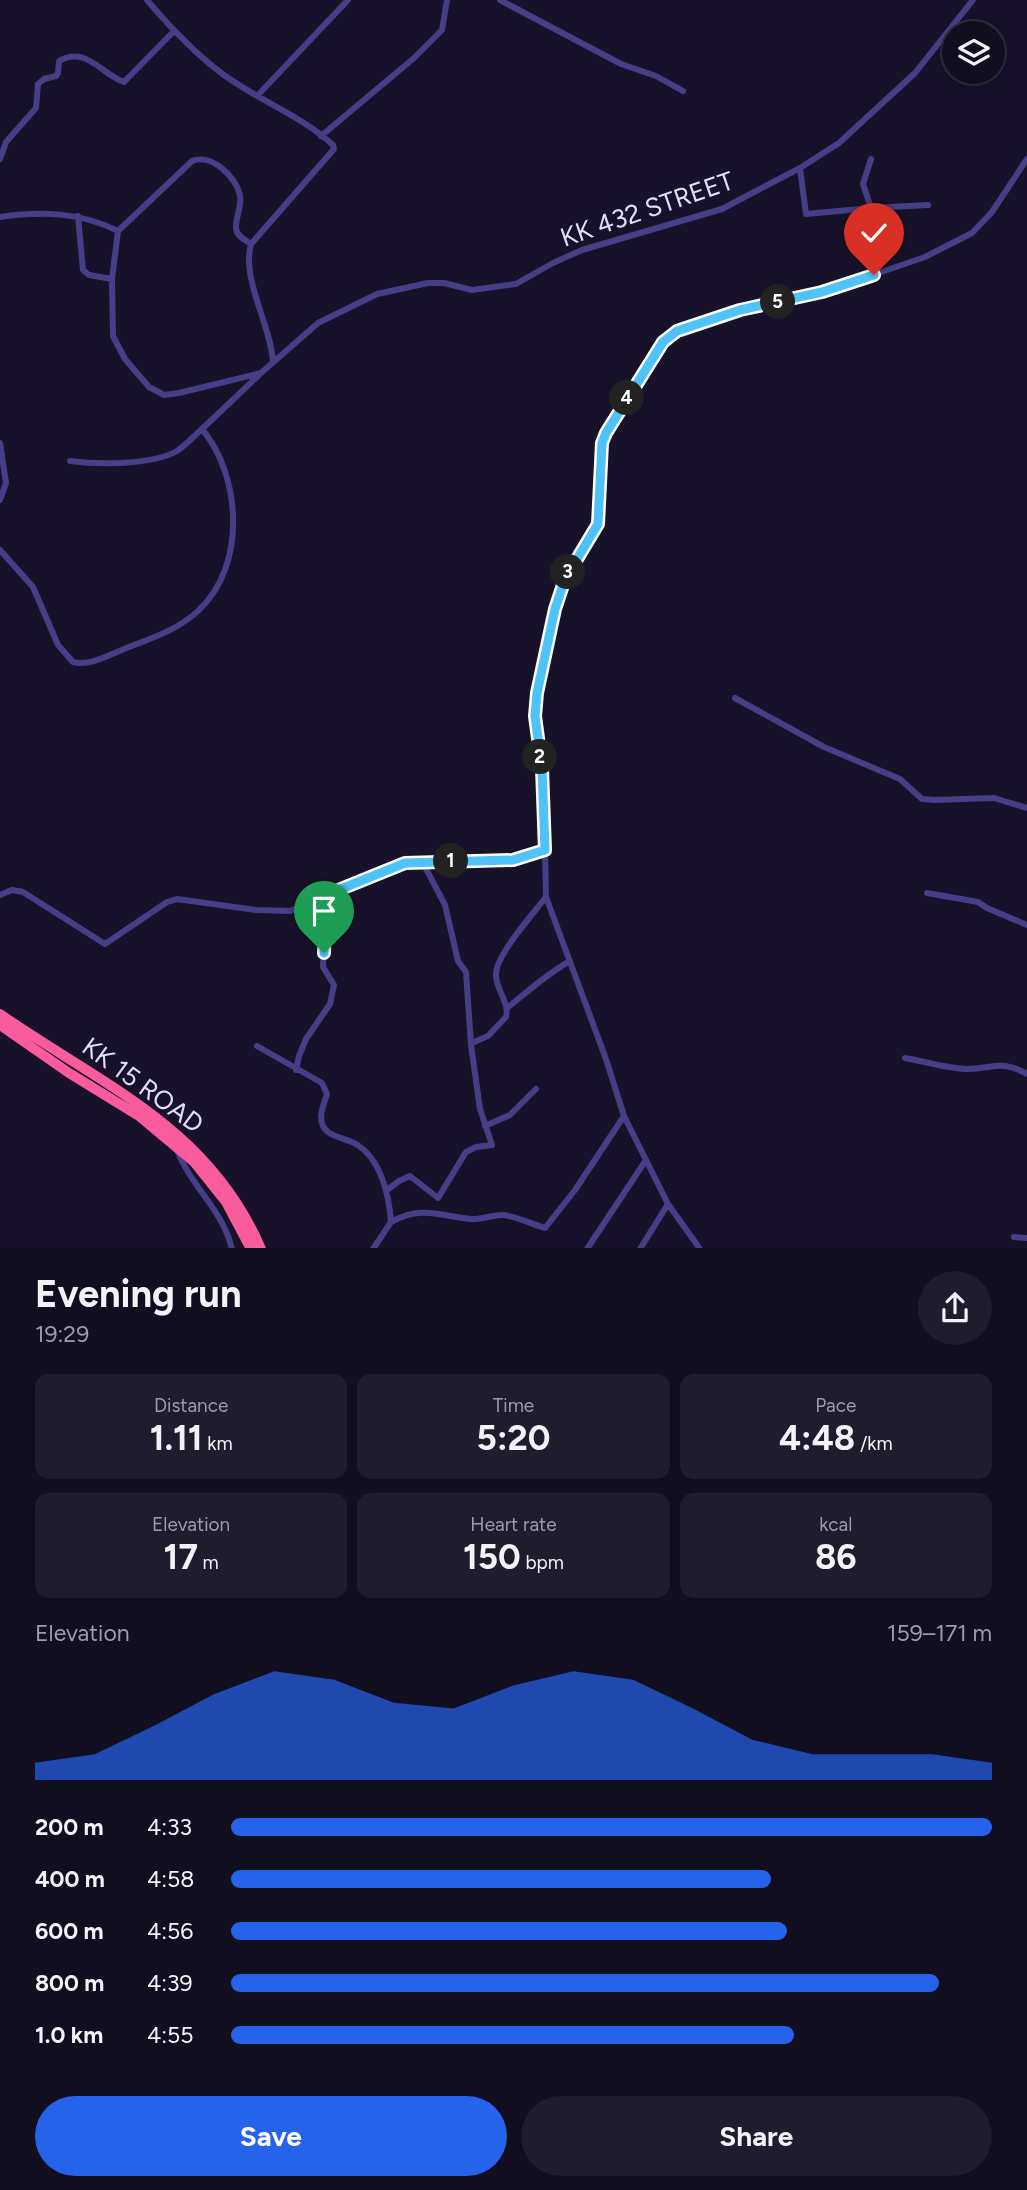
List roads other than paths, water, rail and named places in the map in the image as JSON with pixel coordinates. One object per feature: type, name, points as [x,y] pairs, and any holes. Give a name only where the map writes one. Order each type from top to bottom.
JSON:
[{"type":"highway","name":"KK 15 ROAD","points":[[0,1014],[134,1101],[183,1139],[225,1185],[253,1229],[261,1248]]},
{"type":"highway","name":"KK 15 ROAD","points":[[0,1025],[69,1073],[139,1116],[194,1161],[226,1202],[251,1248]]},
{"type":"street","points":[[69,461],[117,462],[162,456],[179,450],[273,362],[271,341],[250,272],[248,253],[251,244],[334,149],[333,145],[321,136],[225,76],[174,31],[147,0]]},
{"type":"street","points":[[258,95],[348,0]]},
{"type":"street","points":[[321,136],[414,58],[442,30],[447,0]]},
{"type":"street","points":[[500,0],[621,64],[656,76],[683,91]]},
{"type":"street","name":"KK 432 STREET","points":[[273,362],[318,323],[377,294],[428,283],[444,283],[472,290],[516,284],[582,250],[722,209],[839,144],[915,73],[973,0]]},
{"type":"street","points":[[0,159],[6,142],[36,108],[38,85],[44,79],[56,76],[59,61],[69,56],[88,59],[126,82],[174,31]]},
{"type":"street","points":[[251,244],[240,236],[236,229],[241,198],[234,182],[226,172],[208,160],[199,158],[181,171],[118,231],[112,279],[112,328],[116,344],[136,374],[156,392],[164,395],[261,373]]},
{"type":"street","points":[[871,159],[863,184],[871,208]]},
{"type":"street","points":[[700,1248],[668,1204],[624,1116],[546,897],[542,768],[535,716],[538,684],[555,609],[571,566],[598,524],[602,443],[663,342],[677,331],[740,310],[822,292],[925,257],[972,233],[992,212],[1027,159]]},
{"type":"street","points":[[800,168],[806,214],[928,205]]},
{"type":"street","points":[[0,217],[31,214],[78,216],[118,231]]},
{"type":"street","points":[[78,216],[83,270],[89,275],[112,279]]},
{"type":"street","points":[[0,550],[33,587],[65,655],[73,663],[85,663],[144,642],[177,626],[199,611],[217,586],[224,572],[232,541],[231,498],[220,457],[202,429]]},
{"type":"street","points":[[0,443],[6,483],[0,500]]},
{"type":"street","points":[[735,698],[824,747],[900,779],[922,799],[994,798],[1027,808]]},
{"type":"street","points":[[0,895],[12,890],[23,892],[105,944],[167,902],[177,899],[284,912],[299,909],[396,865],[513,860],[545,850]]},
{"type":"street","points":[[387,1190],[410,1176],[438,1198],[466,1152],[476,1147],[492,1145],[480,1109],[466,972],[458,961],[444,905],[423,863]]},
{"type":"street","points":[[927,893],[978,902],[1027,925]]},
{"type":"street","points":[[296,1070],[306,1039],[330,1004],[334,985],[323,967],[326,895]]},
{"type":"street","points":[[472,1043],[488,1036],[506,1017],[506,1007],[495,977],[498,962],[546,897]]},
{"type":"street","points":[[506,1007],[546,979],[552,970],[570,961]]},
{"type":"street","points":[[257,1046],[322,1083],[327,1090],[321,1115],[324,1128],[363,1149],[375,1165],[387,1190],[391,1222]]},
{"type":"street","points":[[905,1058],[967,1069],[991,1065],[1014,1066],[1027,1074]]},
{"type":"street","points":[[485,1126],[510,1115],[536,1089]]},
{"type":"street","points":[[373,1248],[391,1222],[412,1212],[470,1219],[500,1215],[545,1228],[575,1190],[624,1116]]},
{"type":"street","points":[[176,1147],[185,1167],[225,1224],[232,1248]]},
{"type":"street","points":[[587,1248],[646,1160]]},
{"type":"street","points":[[639,1248],[668,1204]]},
{"type":"street","points":[[1014,1237],[1027,1238]]},
{"type":"street","points":[[691,1248],[696,1240]]}]
